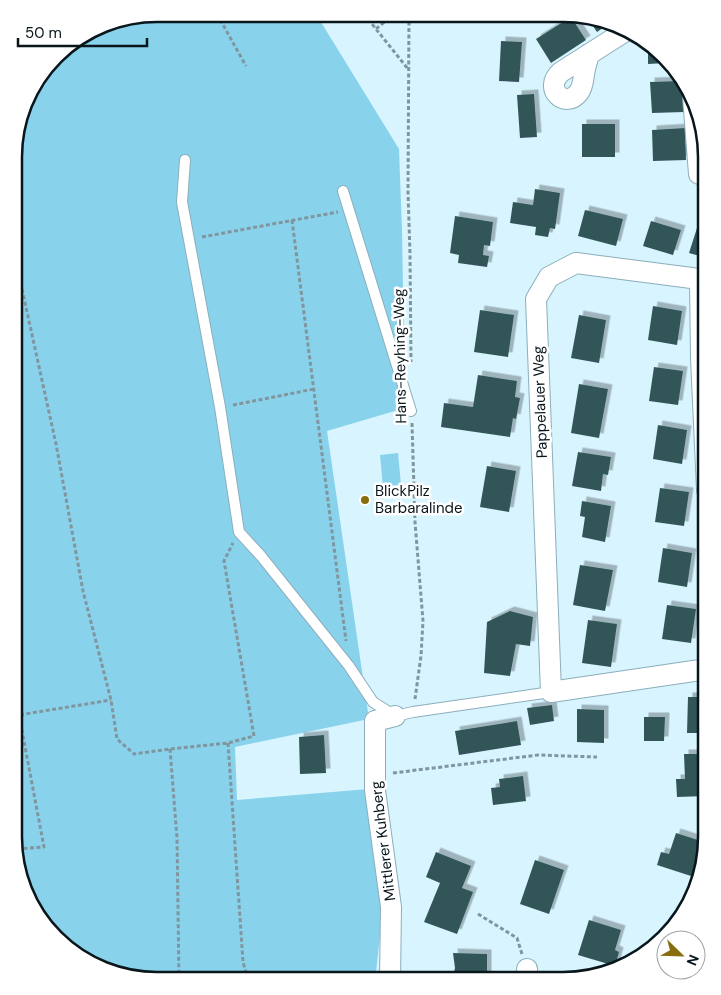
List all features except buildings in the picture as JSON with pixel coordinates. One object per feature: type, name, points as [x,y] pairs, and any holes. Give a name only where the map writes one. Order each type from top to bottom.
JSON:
[{"type":"street","points":[[590,54],[619,35]]},
{"type":"street","points":[[696,129],[698,161]]},
{"type":"street","name":"Pappelauer Weg","points":[[551,692],[536,300],[549,276],[576,263],[698,279]]},
{"type":"street","points":[[551,692],[698,671]]},
{"type":"street","name":"Mittlerer Kuhberg","points":[[390,972],[391,907],[375,790],[375,721],[404,714]]},
{"type":"lane","points":[[185,160],[182,202],[220,407],[238,532],[261,556],[349,666],[373,702],[404,714],[551,692]]},
{"type":"lane","points":[[344,192],[411,411]]},
{"type":"path","points":[[371,22],[408,69]]},
{"type":"path","points":[[376,29],[384,22]]},
{"type":"path","name":"Hans-Reyhing-Weg","points":[[409,22],[408,192],[411,362]]},
{"type":"path","points":[[222,23],[246,66]]},
{"type":"path","points":[[189,240],[326,214]]},
{"type":"path","points":[[292,220],[349,666]]},
{"type":"path","points":[[22,289],[54,434],[83,591],[111,700],[117,739],[134,754],[228,743],[254,736],[224,562],[238,532]]},
{"type":"path","points":[[220,407],[314,389]]},
{"type":"path","name":"Hans-Reyhing-Weg","points":[[404,714],[421,656],[423,621],[415,522],[411,411]]},
{"type":"path","points":[[22,715],[111,700]]},
{"type":"path","points":[[22,731],[44,847],[23,849]]},
{"type":"path","points":[[228,743],[243,962],[246,972]]},
{"type":"path","points":[[170,749],[177,838],[178,972]]},
{"type":"path","points":[[375,776],[538,755],[598,757]]},
{"type":"path","points":[[478,914],[517,938],[527,972]]},
{"type":"shaded area","points":[[149,23],[321,23],[399,149],[405,408],[327,431],[369,719],[235,747],[237,800],[369,789],[383,908],[376,972],[140,971],[123,968],[98,959],[69,939],[45,912],[36,897],[30,881],[25,864],[22,837],[22,158],[30,114],[50,75],[75,50],[98,36],[114,30],[131,25]]},
{"type":"shaded area","points":[[398,453],[401,485],[383,487],[380,455]]},
{"type":"place","name":"BlickPilz Barbaralinde","points":[[365,500]]}]
